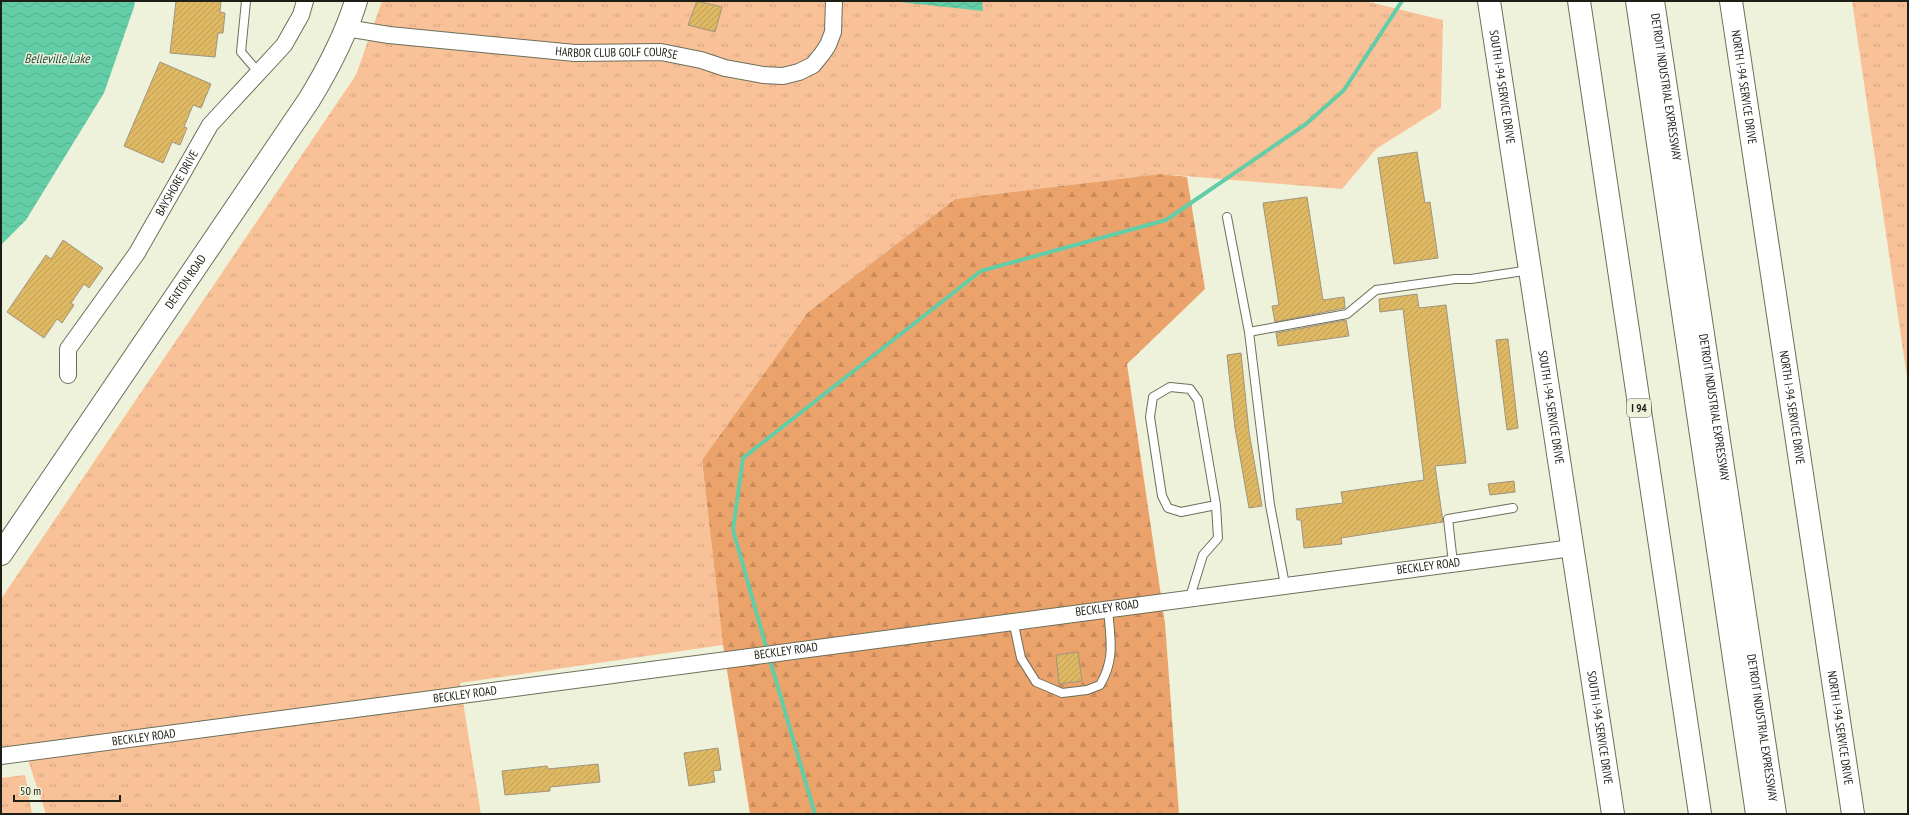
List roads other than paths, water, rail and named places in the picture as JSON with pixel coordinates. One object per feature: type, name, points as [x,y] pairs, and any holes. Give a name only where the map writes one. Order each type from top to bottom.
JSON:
[{"type":"main road","name":"DENTON ROAD","points":[[1,554],[309,100],[327,71],[356,1]]},
{"type":"main road","name":"SOUTH I-94 SERVICE DRIVE","points":[[1489,1],[1613,814]]},
{"type":"main road","name":"I 94","points":[[1578,1],[1700,814]]},
{"type":"main road","points":[[1637,1],[1757,814]]},
{"type":"main road","name":"DETROIT INDUSTRIAL EXPRESSWAY","points":[[1653,1],[1775,814]]},
{"type":"main road","name":"NORTH I-94 SERVICE DRIVE","points":[[1731,1],[1853,814]]},
{"type":"street","name":"BAYSHORE DRIVE","points":[[68,375],[68,349],[138,253],[210,125],[284,45],[301,15],[305,1]]},
{"type":"street","name":"HARBOR CLUB GOLF COURSE","points":[[346,28],[389,35],[575,53],[661,52],[763,76],[783,76],[806,69],[813,65],[822,54],[828,45],[833,32],[834,1]]},
{"type":"street","name":"BECKLEY ROAD","points":[[1,756],[1013,620],[1572,548]]},
{"type":"lane","points":[[246,1],[241,52],[259,73]]},
{"type":"lane","points":[[1226,217],[1249,332],[1270,505],[1285,585]]},
{"type":"lane","points":[[1249,332],[1347,314],[1376,290],[1455,279],[1471,280],[1531,270]]},
{"type":"lane","points":[[1190,597],[1203,555],[1218,538],[1216,505],[1198,400],[1190,389],[1170,387],[1153,397],[1150,417],[1162,496],[1168,508],[1181,512],[1216,505]]},
{"type":"lane","points":[[1453,563],[1448,519],[1513,508]]},
{"type":"lane","points":[[1013,620],[1021,658],[1036,682],[1062,693],[1087,690],[1100,685],[1108,672],[1111,654],[1108,608]]},
{"type":"water","name":"Belleville Lake","points":[[1,1],[135,1],[104,93],[26,220],[1,245]]},
{"type":"water","points":[[890,1],[982,1],[983,11]]},
{"type":"waterway","points":[[767,650],[733,530],[743,458],[981,271],[1166,220],[1306,124],[1344,90],[1402,1]]},
{"type":"waterway","points":[[769,657],[815,814]]}]
